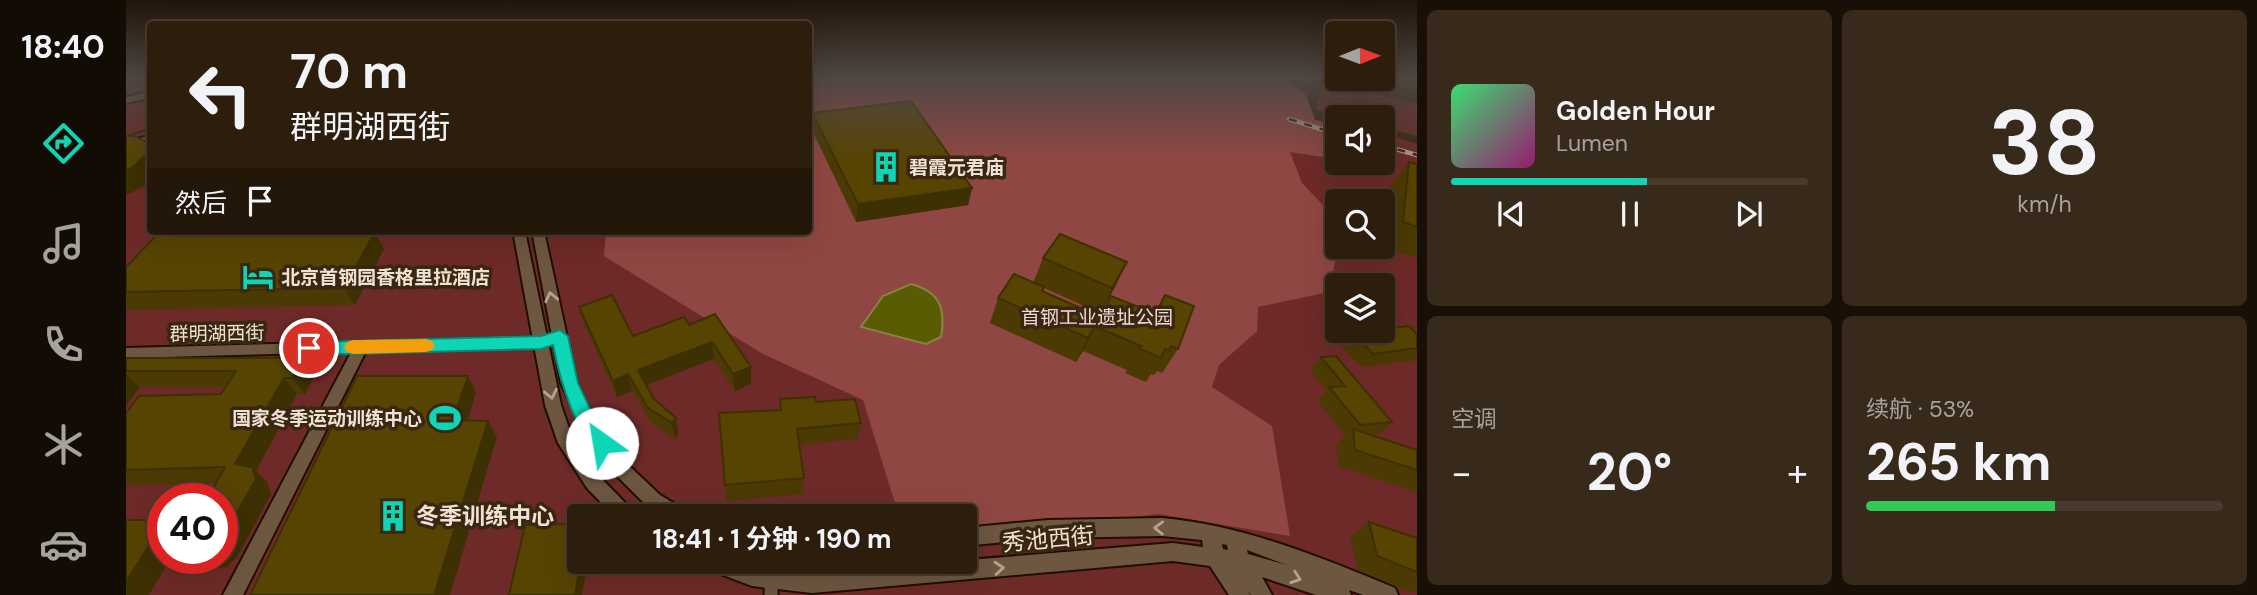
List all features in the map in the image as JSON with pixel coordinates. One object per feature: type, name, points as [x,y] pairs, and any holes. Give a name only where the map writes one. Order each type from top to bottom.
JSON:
[{"type":"street","points":[[126,144],[147,140]]},
{"type":"street","points":[[126,150],[147,146]]},
{"type":"street","points":[[520,235],[553,405],[566,443],[593,482],[614,504]]},
{"type":"street","points":[[539,235],[569,383],[587,421],[617,464],[659,504]]},
{"type":"street","name":"群明湖西街","points":[[126,353],[541,342],[560,336]]},
{"type":"street","points":[[233,595],[361,347]]},
{"type":"street","name":"秀池西街","points":[[977,536],[1048,529],[1162,527],[1210,533],[1234,538],[1388,595]]},
{"type":"street","points":[[1210,533],[1215,557],[1240,595]]},
{"type":"street","points":[[1234,538],[1240,561],[1262,595]]},
{"type":"street","name":"秀池西街","points":[[747,574],[812,583],[1173,552],[1240,561],[1341,595]]},
{"type":"green space","points":[[126,105],[147,105],[147,128],[126,135]]},
{"type":"green space","name":"首钢工业遗址公园","points":[[812,105],[1310,105],[1315,120],[1325,122],[1325,175],[1395,175],[1395,137],[1417,144],[1417,595],[126,595],[126,138],[147,131],[147,235],[812,235]]},
{"type":"green space","points":[[812,105],[1310,105],[1315,120],[1325,122],[1325,157],[1290,152],[1302,183],[1325,207],[1325,259],[1336,259],[1333,273],[1325,273],[1325,293],[1258,307],[1257,331],[1219,365],[1212,387],[1272,426],[1290,536],[1158,514],[977,536],[977,504],[895,504],[863,400],[763,354],[604,256],[606,235],[812,235]]},
{"type":"green space","points":[[1317,105],[1417,105],[1417,136],[1395,130],[1395,105],[1325,105],[1325,112],[1316,110]]},
{"type":"shaded area","points":[[911,284],[929,292],[939,303],[942,318],[941,337],[926,344],[861,327],[883,296]]},
{"type":"building","name":"碧霞元君庙","points":[[880,105],[914,105],[972,188],[858,204],[812,113]]},
{"type":"building","points":[[126,136],[134,136],[147,142],[147,153],[126,171]]},
{"type":"building","points":[[1409,162],[1417,164],[1417,227],[1403,222]]},
{"type":"building","points":[[1060,234],[1127,262],[1112,288],[1043,258]]},
{"type":"building","name":"北京首钢园香格里拉酒店","points":[[157,235],[373,235],[344,288],[126,292],[126,267]]},
{"type":"building","points":[[1014,274],[1044,287],[1042,291],[1101,317],[1111,296],[1156,314],[1165,295],[1194,306],[1178,349],[1171,346],[1169,351],[1165,349],[1161,358],[1095,326],[1088,338],[998,298]]},
{"type":"building","points":[[612,295],[633,336],[684,317],[689,325],[715,314],[751,367],[733,374],[712,342],[638,370],[654,399],[676,418],[672,423],[648,408],[628,374],[613,381],[579,307]]},
{"type":"building","points":[[1409,326],[1417,334],[1417,348],[1373,354],[1363,343],[1395,343],[1395,328]]},
{"type":"building","points":[[282,352],[307,352],[292,378],[284,378],[235,464],[252,467],[256,479],[238,511],[238,483],[216,483],[225,467],[126,470],[126,413],[139,396],[221,394],[236,371],[126,371],[126,358],[279,358]]},
{"type":"building","points":[[1336,356],[1392,422],[1360,425],[1329,387],[1345,386],[1321,357]]},
{"type":"building","name":"冬季训练中心","points":[[357,376],[468,376],[453,420],[488,421],[434,595],[250,595]]},
{"type":"building","points":[[815,397],[816,402],[855,399],[861,423],[797,429],[804,478],[725,485],[719,413],[781,410],[780,399]]},
{"type":"building","points":[[1353,429],[1417,450],[1417,470],[1355,450]]},
{"type":"building","points":[[126,520],[147,520],[147,549],[126,582]]},
{"type":"building","points":[[1369,522],[1417,538],[1417,572],[1377,556]]},
{"type":"building","points":[[567,524],[567,574],[579,574],[575,595],[509,595],[525,525]]},
{"type":"railway","points":[[1289,119],[1325,130]]},
{"type":"railway","points":[[1395,149],[1417,155]]},
{"type":"slow traffic","points":[[353,347],[426,345]]},
{"type":"place","name":"碧霞元君庙","points":[[886,167]]},
{"type":"place","name":"北京首钢园香格里拉酒店","points":[[258,277]]},
{"type":"place","name":"国家冬季运动训练中心","points":[[445,418]]},
{"type":"place","name":"冬季训练中心","points":[[393,516]]},
{"type":"route","points":[[309,348],[541,342],[560,336],[569,383],[587,421],[602,443]]}]
